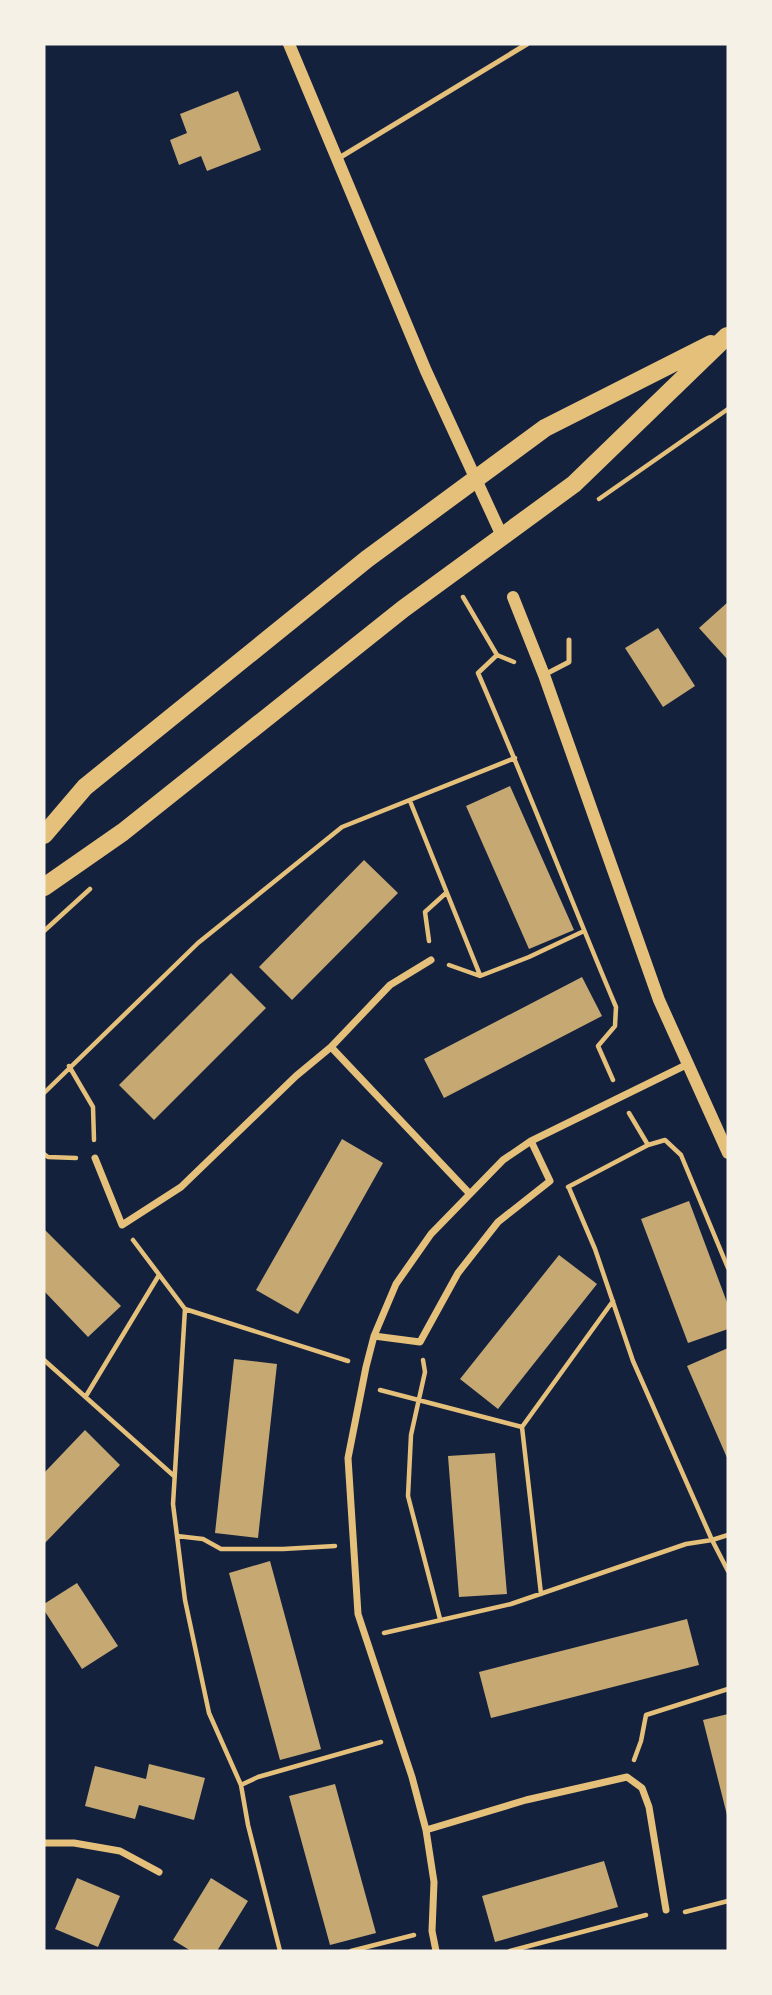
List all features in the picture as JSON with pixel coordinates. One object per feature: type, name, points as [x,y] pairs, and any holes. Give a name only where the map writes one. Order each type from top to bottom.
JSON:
[{"type":"main road","points":[[44,835],[85,787],[367,559],[545,428],[728,336]]},
{"type":"main road","points":[[44,887],[123,832],[403,609],[574,484],[728,336]]},
{"type":"street","points":[[289,44],[426,371],[502,536]]},
{"type":"street","points":[[513,597],[544,675],[659,1000],[728,1153]]},
{"type":"street","points":[[94,1158],[122,1226],[181,1187],[296,1076],[331,1047],[390,985],[431,960]]},
{"type":"street","points":[[331,1047],[470,1193]]},
{"type":"street","points":[[436,1951],[432,1931],[434,1882],[426,1830],[399,1737],[358,1614],[348,1458],[374,1336],[396,1284],[431,1234],[503,1160],[531,1141],[689,1064]]},
{"type":"street","points":[[374,1336],[420,1342],[458,1273],[498,1222],[550,1181],[531,1141]]},
{"type":"street","points":[[426,1830],[526,1800],[627,1777],[642,1788],[649,1807],[666,1910]]},
{"type":"street","points":[[44,1843],[74,1843],[120,1851],[159,1872]]},
{"type":"lane","points":[[339,158],[527,44]]},
{"type":"lane","points":[[544,675],[569,662],[569,640]]},
{"type":"path","points":[[461,595],[497,655],[544,675]]},
{"type":"path","points":[[497,655],[478,673],[615,1007],[615,1026],[598,1046],[620,1098],[648,1145]]},
{"type":"path","points":[[44,1093],[198,943],[342,827],[515,758]]},
{"type":"path","points":[[410,801],[480,975]]},
{"type":"path","points":[[446,893],[425,912],[431,960],[480,975],[528,957],[584,931]]},
{"type":"path","points":[[44,1154],[48,1157],[94,1158],[93,1107],[69,1066]]},
{"type":"path","points":[[550,1181],[569,1187],[648,1145],[665,1140],[681,1155],[728,1268]]},
{"type":"path","points":[[569,1187],[595,1249],[633,1361],[728,1571]]},
{"type":"path","points":[[122,1226],[185,1310],[366,1367]]},
{"type":"path","points":[[86,1396],[159,1275]]},
{"type":"path","points":[[541,1594],[522,1427],[613,1301]]},
{"type":"path","points":[[185,1310],[173,1504],[185,1600],[209,1713],[241,1785],[248,1825],[280,1951]]},
{"type":"path","points":[[420,1342],[425,1373],[411,1435],[408,1496],[440,1619]]},
{"type":"path","points":[[44,1360],[175,1477]]},
{"type":"path","points":[[362,1386],[522,1427]]},
{"type":"path","points":[[367,1639],[394,1629],[511,1604],[686,1544],[728,1535]]},
{"type":"path","points":[[177,1536],[203,1539],[221,1549],[354,1545]]},
{"type":"path","points":[[627,1777],[641,1741],[646,1715],[728,1689]]},
{"type":"path","points":[[241,1785],[258,1777],[399,1737]]},
{"type":"path","points":[[510,1951],[666,1910],[684,1912],[728,1901]]},
{"type":"path","points":[[351,1951],[432,1931]]},
{"type":"building","points":[[238,91],[261,150],[207,171],[201,156],[179,165],[170,140],[187,133],[180,114]]},
{"type":"building","points":[[728,602],[728,660],[699,628]]},
{"type":"building","points":[[658,628],[695,686],[663,707],[625,648]]},
{"type":"building","points":[[510,786],[574,930],[529,949],[466,806]]},
{"type":"building","points":[[364,860],[398,893],[292,1000],[259,967]]},
{"type":"building","points":[[231,973],[266,1008],[154,1120],[119,1085]]},
{"type":"building","points":[[582,977],[602,1016],[444,1098],[424,1059]]},
{"type":"building","points":[[342,1139],[383,1163],[298,1314],[256,1290]]},
{"type":"building","points":[[689,1201],[728,1305],[728,1329],[688,1343],[641,1219]]},
{"type":"building","points":[[44,1229],[121,1306],[88,1337],[44,1291]]},
{"type":"building","points":[[559,1255],[597,1284],[498,1409],[460,1379]]},
{"type":"building","points":[[728,1348],[728,1460],[687,1366]]},
{"type":"building","points":[[234,1359],[277,1364],[258,1538],[215,1533]]},
{"type":"building","points":[[85,1430],[120,1465],[44,1544],[44,1473]]},
{"type":"building","points":[[495,1453],[507,1594],[459,1597],[448,1456]]},
{"type":"building","points":[[270,1561],[321,1749],[280,1760],[229,1573]]},
{"type":"building","points":[[77,1583],[118,1646],[82,1669],[44,1610],[44,1604]]},
{"type":"building","points":[[687,1619],[699,1665],[491,1718],[479,1672]]},
{"type":"building","points":[[728,1714],[728,1815],[727,1815],[703,1720]]},
{"type":"building","points":[[149,1764],[205,1778],[194,1820],[139,1805],[135,1819],[85,1806],[95,1766],[146,1779]]},
{"type":"building","points":[[335,1784],[376,1933],[330,1945],[289,1796]]},
{"type":"building","points":[[604,1861],[618,1907],[495,1942],[482,1896]]},
{"type":"building","points":[[77,1878],[120,1896],[98,1947],[55,1929]]},
{"type":"building","points":[[211,1878],[248,1901],[217,1951],[191,1951],[173,1940]]}]
